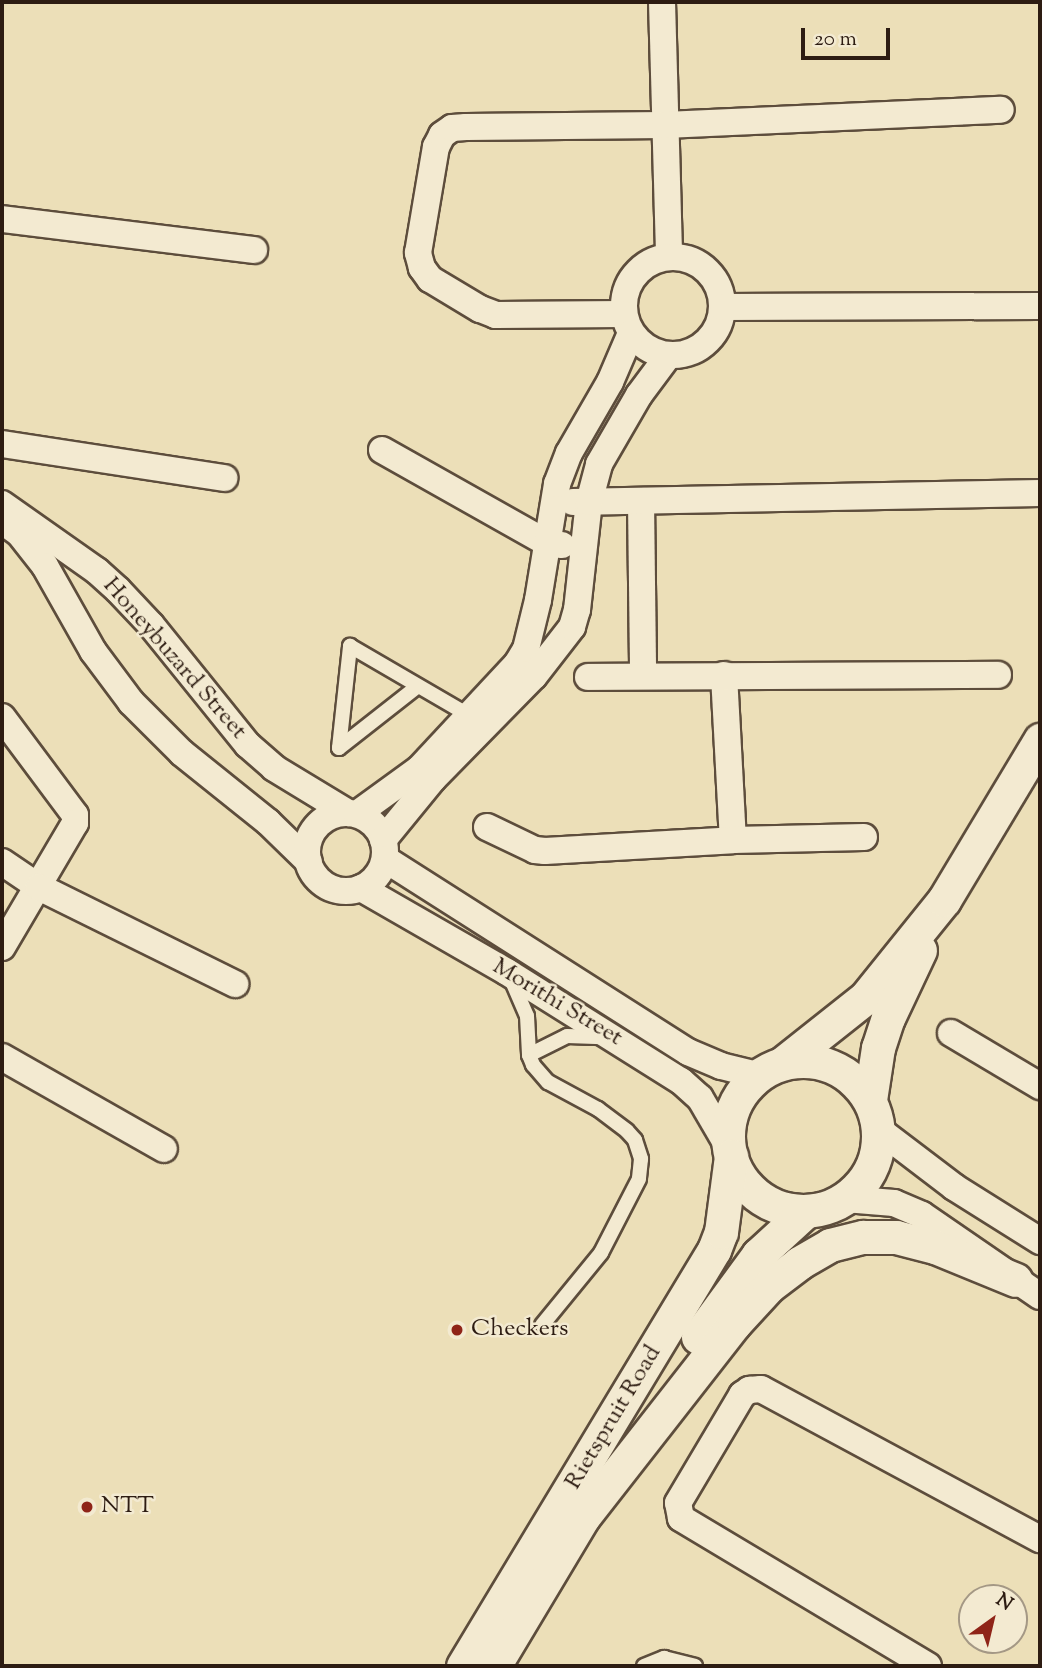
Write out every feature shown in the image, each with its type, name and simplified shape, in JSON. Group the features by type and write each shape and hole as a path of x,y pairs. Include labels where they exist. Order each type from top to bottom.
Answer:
{"street":[{"path":"662,2 669,256"},
{"path":"361,888 380,872 384,850 526,649 554,502 569,453 610,382 627,324 624,293 633,275 649,262 669,256 689,259 707,270 719,287 723,307 718,327 706,344 688,354 668,356 653,352 627,324 496,315 480,309 430,279 422,268 418,253 436,147 442,135 452,128 466,127 665,125 1001,110"},
{"path":"2,219 254,250"},
{"path":"723,307 1040,306"},
{"path":"309,862 310,838 324,819 352,814 419,769 534,676 572,627 589,502 598,464 639,395 668,356"},
{"path":"2,444 224,478"},
{"path":"382,450 547,543 584,547"},
{"path":"554,502 1040,493"},
{"path":"641,501 643,675"},
{"name":"Honeybuzard Street","path":"2,504 97,571 118,590 151,625 248,745 274,768 352,814"},
{"name":"Honeybuzard Street","path":"2,520 19,533 45,566 93,651 131,702 182,753 268,822 309,862"},
{"path":"724,675 733,840"},
{"path":"588,677 998,675"},
{"path":"2,716 75,815 74,830 2,947"},
{"path":"944,900 865,998 740,1095 730,1119 729,1151 746,1185 773,1205 805,1212 826,1208 845,1199 864,1181 876,1156 874,1115 878,1048 888,1017 944,900 1040,740"},
{"name":"Morithi Street","path":"352,814 373,824 384,850 688,1052 721,1066 771,1069"},
{"path":"488,827 535,850 545,851 733,840 864,837"},
{"path":"2,862 39,887 235,984"},
{"name":"Morithi Street","path":"309,862 323,883 348,891 361,888 507,972 681,1081 700,1098 729,1151"},
{"path":"951,1033 1040,1086"},
{"path":"2,1057 164,1149"},
{"path":"771,1069 808,1061 833,1067 854,1081 874,1115 946,1181 1040,1241"},
{"name":"Rietspruit Road","path":"463,1666 714,1250 721,1232 729,1151"},
{"path":"845,1199 894,1203 922,1215 1028,1288"},
{"name":"Rietspruit Road","path":"494,1666 658,1394 743,1273 805,1212"},
{"path":"584,1516 734,1324 769,1286 799,1263 830,1245 863,1237 896,1237 935,1247 1028,1288"},
{"path":"928,1666 681,1518 678,1503 742,1395 749,1390 761,1389 1040,1539"}],"lane":[{"path":"418,686 338,748 350,646 418,686 476,721"},
{"path":"507,972 527,1016 529,1055 533,1065 548,1082 598,1109 627,1131 635,1140 641,1159 639,1180 600,1253 542,1325"},
{"path":"529,1055 568,1036 615,1038"},
{"path":"643,1666 664,1658 695,1666"}],"place":[{"name":"Checkers","path":"457,1330"},
{"name":"NTT","path":"87,1507"}]}
